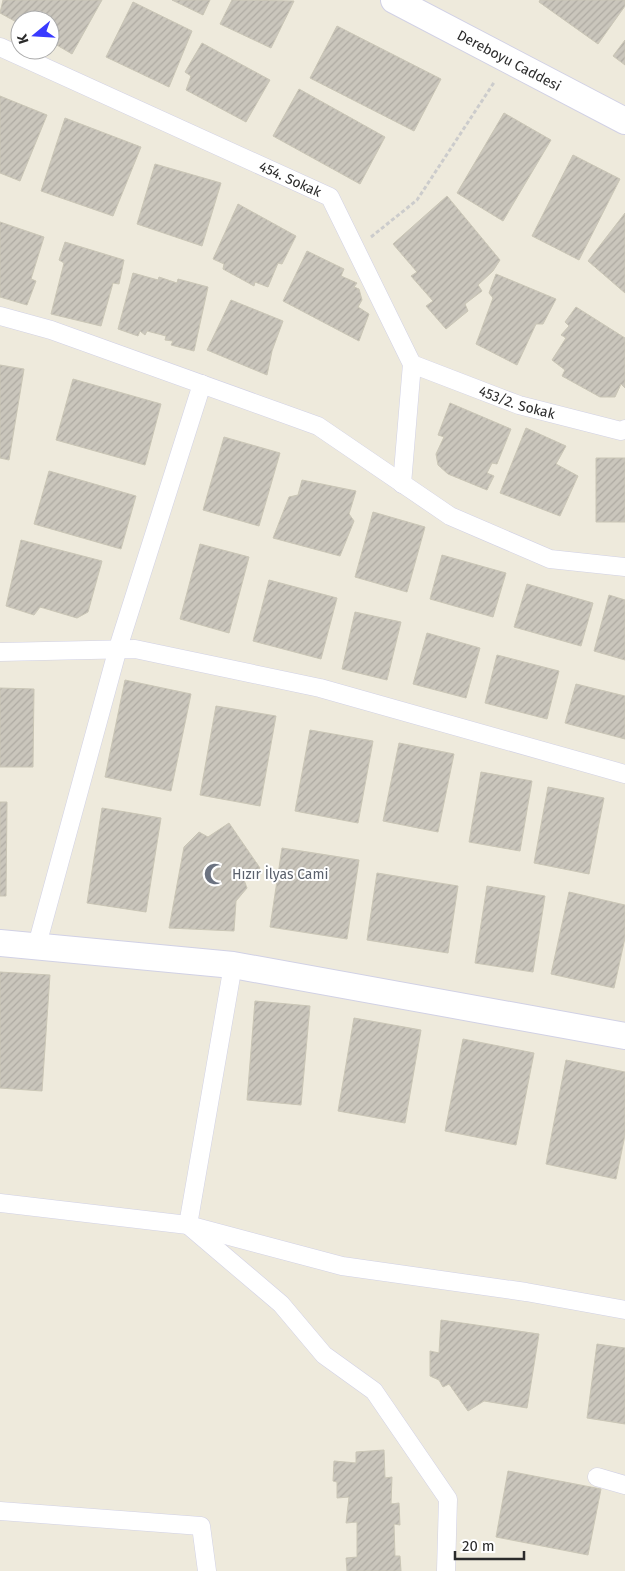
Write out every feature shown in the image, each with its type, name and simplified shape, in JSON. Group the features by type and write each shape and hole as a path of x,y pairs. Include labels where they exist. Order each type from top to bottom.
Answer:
{"street":[{"name":"Dereboyu Caddesi","path":"394,0 625,121"},
{"name":"454. Sokak","path":"0,47 330,197 412,364"},
{"path":"0,316 51,330 318,426 450,516 550,559 625,567"},
{"name":"453/2. Sokak","path":"412,364 519,405 621,430 625,429"},
{"path":"402,484 412,364"},
{"path":"37,945 118,648 202,384"},
{"path":"0,652 135,649 320,688 625,774"},
{"path":"0,942 233,965 625,1036"},
{"path":"188,1225 233,965"},
{"path":"0,1203 188,1225 342,1266 526,1292 625,1310"},
{"path":"188,1225 281,1304 324,1355 374,1391 448,1499 446,1571"},
{"path":"598,1477 625,1485"},
{"path":"0,1510 201,1526 208,1571"}],"path":[{"path":"356,249 417,200 510,60"}],"building":[{"path":"3,0 102,0 72,54 60,47 60,10 10,10 10,18 0,13"},
{"path":"172,0 210,0 203,15"},
{"path":"232,0 294,1 271,48 220,24"},
{"path":"540,0 625,0 625,6 598,44 539,2"},
{"path":"133,2 192,31 169,87 106,57"},
{"path":"337,26 441,79 414,131 310,78"},
{"path":"625,40 625,65 613,56"},
{"path":"202,43 270,80 246,122 186,90 191,76 185,72"},
{"path":"299,89 385,137 360,184 273,136"},
{"path":"0,96 47,115 20,181 0,173"},
{"path":"504,113 551,140 503,221 457,193"},
{"path":"65,118 141,147 113,216 41,191"},
{"path":"573,155 620,179 579,260 532,236"},
{"path":"155,164 221,183 202,246 137,224"},
{"path":"447,196 500,260 493,271 478,285 482,291 465,304 468,311 446,329 426,306 433,301 411,276 417,272 393,244"},
{"path":"238,204 296,236 282,264 278,263 268,287 255,282 254,286 223,269 224,264 213,259"},
{"path":"625,213 625,293 588,261"},
{"path":"0,222 44,237 31,279 36,281 27,305 0,297"},
{"path":"65,242 124,260 119,284 113,283 101,326 51,314 64,263 59,260"},
{"path":"307,251 344,269 341,276 357,283 354,287 359,289 362,300 358,307 369,314 359,341 283,301"},
{"path":"133,273 158,280 159,277 177,283 178,279 208,287 194,351 171,345 173,341 165,340 166,336 147,331 145,335 140,331 138,336 118,329"},
{"path":"496,274 556,299 543,324 536,324 517,365 476,344 493,298 489,293"},
{"path":"231,300 283,321 272,351 267,375 207,350"},
{"path":"576,307 625,338 625,388 621,384 615,397 600,397 562,376 565,370 552,360 566,338 561,335 569,326 565,322"},
{"path":"0,365 24,369 9,460 0,458"},
{"path":"73,379 161,404 145,465 56,440"},
{"path":"450,403 511,429 497,464 492,463 487,473 494,476 487,490 448,474 438,465 436,454 444,437 438,435"},
{"path":"526,428 566,446 556,464 578,476 560,516 500,493"},
{"path":"224,437 280,453 259,526 203,510"},
{"path":"596,458 625,458 625,522 596,522"},
{"path":"49,471 136,496 121,549 34,524"},
{"path":"302,480 356,491 349,514 354,521 340,556 273,538 289,497 298,495"},
{"path":"373,512 425,527 407,592 355,577"},
{"path":"21,540 102,561 88,612 77,618 40,607 34,615 6,606"},
{"path":"200,544 249,557 229,633 180,619"},
{"path":"442,555 506,573 493,617 430,599"},
{"path":"269,580 337,598 321,659 253,641"},
{"path":"527,584 593,603 581,646 514,627"},
{"path":"609,595 625,600 625,660 594,651"},
{"path":"355,612 401,622 387,680 342,669"},
{"path":"427,633 480,648 466,698 413,684"},
{"path":"497,655 559,671 547,719 485,703"},
{"path":"125,680 191,694 171,791 105,777"},
{"path":"576,684 625,696 625,739 565,723"},
{"path":"0,688 34,689 33,767 0,767"},
{"path":"216,706 276,716 260,806 200,795"},
{"path":"310,730 373,741 358,823 295,811"},
{"path":"399,743 454,754 438,832 383,821"},
{"path":"481,772 532,781 520,851 469,842"},
{"path":"548,787 604,798 589,874 534,863"},
{"path":"0,802 7,802 6,896 0,896"},
{"path":"102,808 161,818 146,912 87,903"},
{"name":"Hızır İlyas Cami","path":"229,823 260,868 244,880 247,888 236,901 234,931 169,928 184,847 199,832 208,837"},
{"path":"282,848 359,860 347,939 270,927"},
{"path":"377,873 458,886 448,953 367,940"},
{"path":"487,886 545,896 533,972 475,963"},
{"path":"569,892 625,905 625,938 614,988 551,974"},
{"path":"0,972 50,975 42,1091 0,1088"},
{"path":"255,1001 310,1006 301,1105 247,1100"},
{"path":"354,1018 421,1030 405,1123 338,1111"},
{"path":"463,1039 534,1053 516,1145 445,1131"},
{"path":"566,1060 625,1072 625,1135 616,1179 546,1164"},
{"path":"441,1320 539,1334 527,1408 484,1401 468,1411 449,1384 443,1387 439,1380 430,1376 430,1351 439,1353"},
{"path":"597,1344 625,1348 625,1424 587,1418"},
{"path":"384,1450 385,1478 392,1477 391,1504 399,1503 400,1525 394,1524 395,1556 400,1556 401,1571 347,1571 346,1558 357,1557 357,1522 346,1523 349,1497 337,1498 337,1482 333,1481 334,1461 356,1463 356,1452"},
{"path":"508,1471 601,1489 588,1555 496,1537"}],"place":[{"name":"Hızır İlyas Cami","path":"215,874"}]}
